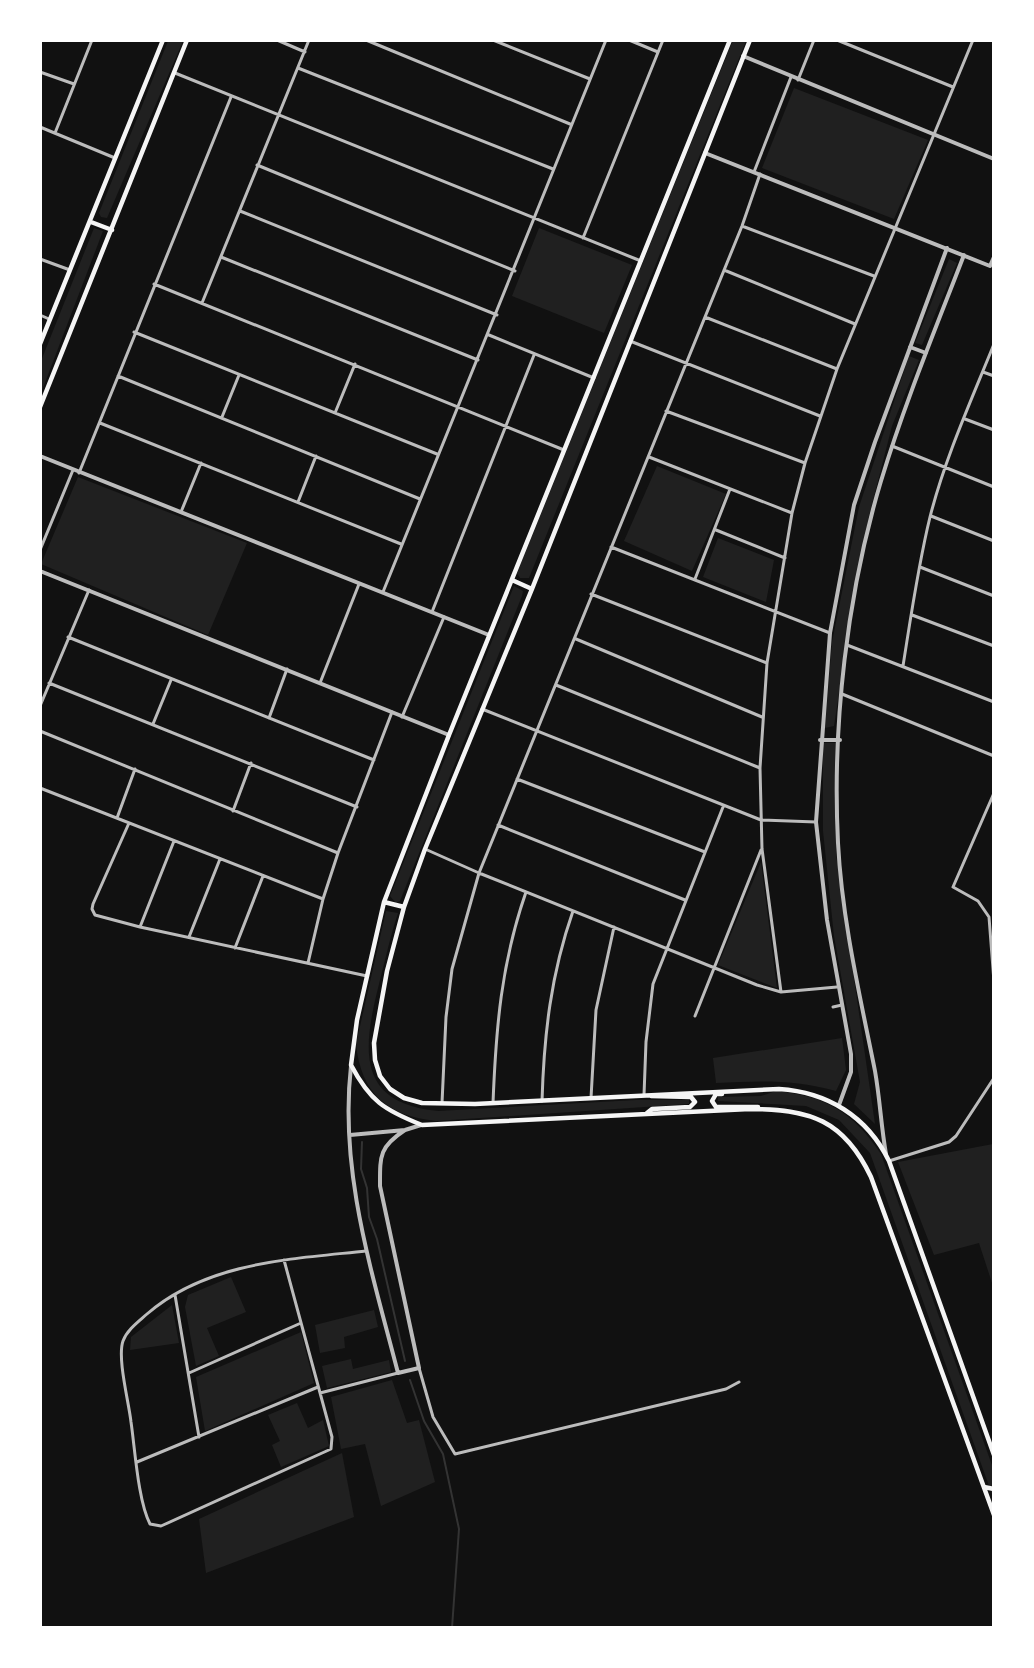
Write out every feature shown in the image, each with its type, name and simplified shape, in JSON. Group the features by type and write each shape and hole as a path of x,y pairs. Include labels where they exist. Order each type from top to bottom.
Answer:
{"main road":[{"path":"40,344 163,40"},
{"path":"40,407 187,40"},
{"path":"730,40 566,450 489,635 384,902 357,1020 351,1065 375,1102 394,1114 422,1125 767,1109 790,1110 830,1124 861,1155 888,1219 993,1515"},
{"path":"750,40 532,589 425,849 404,908 386,975 374,1043 375,1060 380,1076 390,1089 404,1098 441,1105 760,1089 808,1092 839,1105 868,1130 888,1159 993,1455"},
{"path":"91,222 112,230"},
{"path":"512,580 532,589"},
{"path":"384,902 404,908"},
{"path":"760,1089 716,1094 712,1101 716,1107 756,1106 767,1109"},
{"path":"644,1095 691,1096 695,1102 690,1107 652,1109 644,1114"},
{"path":"984,1487 993,1489"}],"street":[{"path":"278,40 304,52"},
{"path":"202,303 309,40"},
{"path":"366,40 570,123"},
{"path":"493,40 590,79"},
{"path":"383,593 437,454 536,219 570,123 606,40"},
{"path":"629,40 658,52"},
{"path":"583,238 663,40"},
{"path":"798,80 814,40"},
{"path":"837,40 953,87"},
{"path":"781,992 762,849 760,768 767,663 792,513 805,462 837,369 973,40"},
{"path":"55,133 92,41"},
{"path":"743,56 993,158"},
{"path":"298,68 553,169"},
{"path":"40,72 74,84"},
{"path":"175,73 641,261"},
{"path":"754,172 791,77"},
{"path":"80,473 134,333 231,97"},
{"path":"40,127 116,158"},
{"path":"705,153 992,267 993,257"},
{"path":"257,165 515,271"},
{"path":"441,1105 446,1017 452,969 479,873 575,639 684,362 742,226 760,174"},
{"path":"239,211 497,315"},
{"path":"742,226 874,276"},
{"path":"839,1105 851,1072 848,1034 837,987 816,822 820,740 830,633 854,505 947,248"},
{"path":"964,255 892,446 866,538 847,645 842,694 838,844 855,970 875,1073 888,1159 949,1142 956,1136 993,1078"},
{"path":"221,257 478,360"},
{"path":"40,259 70,270"},
{"path":"724,270 855,324"},
{"path":"154,284 566,450"},
{"path":"40,315 51,320"},
{"path":"704,316 837,369"},
{"path":"134,333 437,454"},
{"path":"489,335 594,378"},
{"path":"630,341 820,416"},
{"path":"903,666 919,566 930,516 945,467 993,344"},
{"path":"910,347 926,354"},
{"path":"432,612 534,355"},
{"path":"335,413 355,364"},
{"path":"983,372 993,376"},
{"path":"222,417 239,375"},
{"path":"118,376 420,499"},
{"path":"666,411 805,462"},
{"path":"964,419 993,430"},
{"path":"100,423 401,544"},
{"path":"892,446 993,487"},
{"path":"40,456 489,635"},
{"path":"298,502 316,456"},
{"path":"648,457 792,513"},
{"path":"181,512 201,464"},
{"path":"40,550 73,470"},
{"path":"695,579 716,530 730,489"},
{"path":"930,516 993,541"},
{"path":"716,530 785,558"},
{"path":"611,547 777,610 830,633"},
{"path":"919,566 993,596"},
{"path":"40,571 449,735"},
{"path":"320,683 359,584"},
{"path":"40,706 89,590"},
{"path":"591,594 767,663"},
{"path":"912,615 993,646"},
{"path":"402,717 444,617"},
{"path":"68,637 374,760"},
{"path":"575,639 762,717"},
{"path":"847,645 993,702"},
{"path":"269,719 287,669"},
{"path":"153,724 171,680"},
{"path":"49,683 357,807"},
{"path":"556,685 760,768"},
{"path":"842,694 993,756"},
{"path":"483,709 723,807 761,820 816,822"},
{"path":"308,963 323,899 338,853 392,712"},
{"path":"40,731 338,853"},
{"path":"820,740 840,740"},
{"path":"233,811 251,763"},
{"path":"117,818 135,770"},
{"path":"517,779 705,852"},
{"path":"40,788 323,899"},
{"path":"993,794 953,887 978,901 989,917 993,982"},
{"path":"644,1095 648,1017 653,984 723,807"},
{"path":"129,823 93,904 95,915 140,927 367,976"},
{"path":"498,825 685,900"},
{"path":"140,927 174,841"},
{"path":"425,849 573,911 781,992 837,987"},
{"path":"695,1016 762,849"},
{"path":"189,937 220,859"},
{"path":"235,948 263,876"},
{"path":"493,1103 496,1024 501,984 512,935 526,892"},
{"path":"542,1101 544,1043 549,996 561,946 573,911"},
{"path":"591,1098 596,1010 615,927"},
{"path":"833,1006 842,1005"},
{"path":"351,1065 348,1090 355,1202 398,1373"},
{"path":"350,1136 405,1130 422,1125"},
{"path":"405,1130 384,1147 380,1157 380,1186 419,1368 433,1417 455,1454 717,1392 739,1382"},
{"path":"284,1260 332,1437 331,1449 161,1526 150,1524 137,1462 122,1343 135,1325 155,1307 175,1295 223,1273 284,1260 366,1251"},
{"path":"175,1295 200,1437"},
{"path":"189,1373 301,1323"},
{"path":"320,1393 419,1368"},
{"path":"137,1462 318,1387"}],"shaded area":[{"path":"733,40 746,41 529,578 520,578 517,573"},
{"path":"168,41 183,41 107,218 101,217 99,213"},
{"path":"794,88 928,140 894,219 762,168"},
{"path":"94,228 103,231 41,393 41,361"},
{"path":"539,228 632,265 604,333 512,296"},
{"path":"949,259 957,263 922,345 915,343"},
{"path":"909,356 919,360 892,426 869,516 855,588 834,726 825,728 832,642 859,507"},
{"path":"657,466 726,494 692,571 624,541"},
{"path":"78,477 247,543 208,635 41,564"},
{"path":"718,538 774,560 766,602 703,577"},
{"path":"514,586 523,591 522,596 400,901 396,903 390,896"},
{"path":"823,743 836,743 836,854 875,1124 854,1104 860,1082 834,936 823,831"},
{"path":"761,862 777,988 718,965"},
{"path":"386,911 398,913 374,1008 369,1050 371,1068 379,1084 392,1097 411,1106 438,1111 636,1100 689,1100 689,1104 436,1121 404,1114 391,1108 371,1089 359,1061 356,1044"},
{"path":"842,1038 846,1070 836,1091 805,1084 762,1081 716,1083 713,1058"},
{"path":"776,1091 810,1097 837,1109 860,1127 881,1154 993,1468 993,1497 870,1153 839,1120 806,1106 718,1101 718,1097 761,1096"},
{"path":"994,1144 993,1286 979,1243 934,1255 898,1162"},
{"path":"231,1277 246,1312 207,1328 219,1356 196,1366 185,1307 188,1295"},
{"path":"172,1305 179,1343 130,1350 131,1337"},
{"path":"374,1310 378,1327 344,1337 345,1348 320,1353 315,1325"},
{"path":"301,1332 314,1383 205,1431 196,1377"},
{"path":"351,1359 353,1369 389,1360 391,1372 327,1388 322,1366"},
{"path":"392,1380 407,1423 419,1420 435,1482 381,1506 365,1444 341,1449 331,1397"},
{"path":"297,1403 308,1428 323,1420 329,1446 281,1467 272,1445 280,1441 268,1415"},
{"path":"342,1453 354,1517 206,1573 199,1519"}],"waterway":[{"path":"362,1142 361,1169 367,1188 369,1217 377,1239 405,1361"},
{"path":"410,1380 424,1421 443,1454 459,1529 452,1628"}]}
